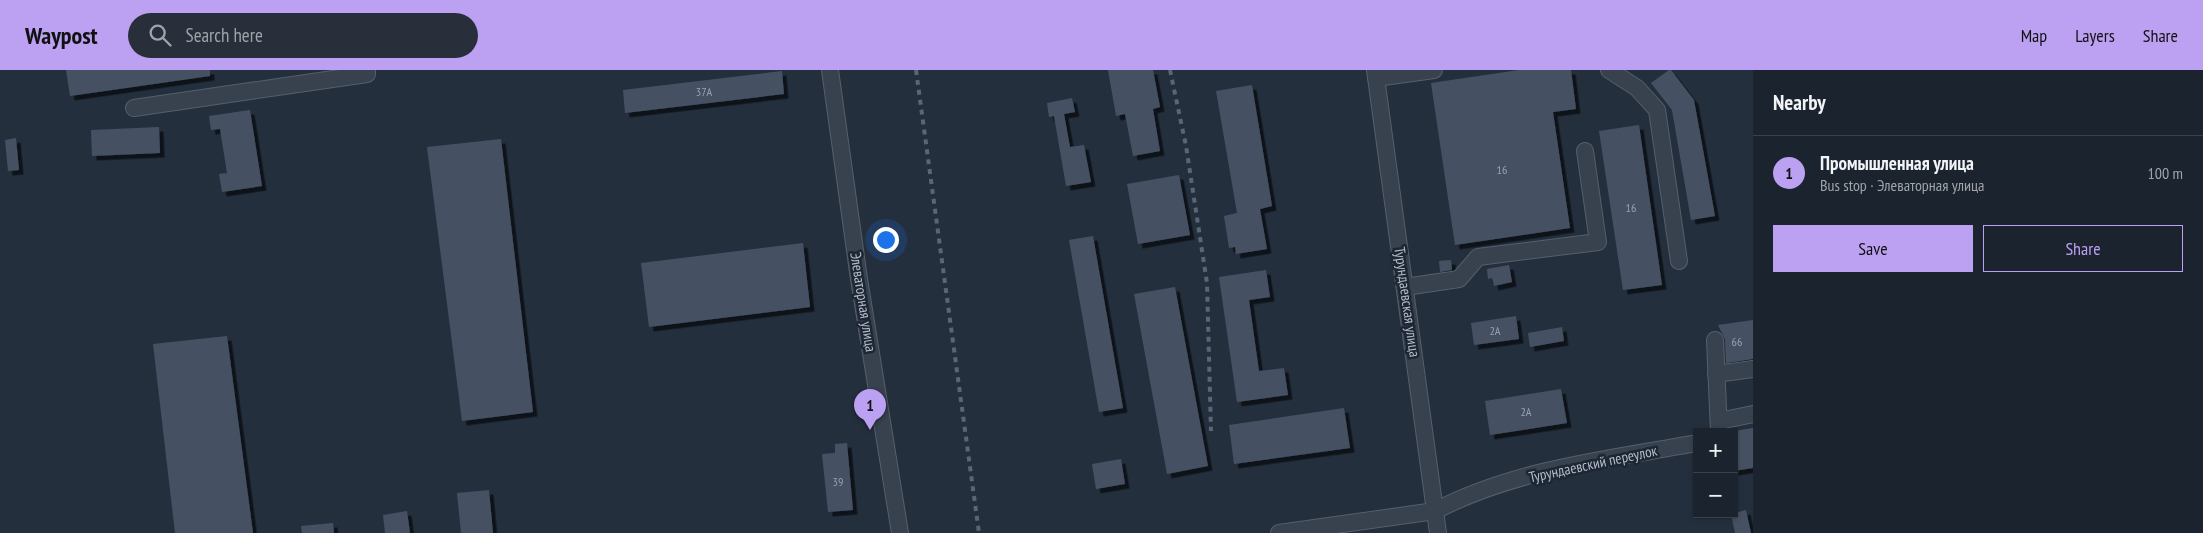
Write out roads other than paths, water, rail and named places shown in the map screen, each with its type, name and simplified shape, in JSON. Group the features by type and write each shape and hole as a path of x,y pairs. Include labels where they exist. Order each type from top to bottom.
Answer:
{"street":[{"path":"134,108 367,74 367,70"},
{"name":"Элеваторная улица","path":"830,70 860,288 900,533"},
{"path":"1376,74 1434,70"},
{"path":"1609,70 1637,88 1657,110 1679,261"},
{"name":"Турундаевская улица","path":"1376,74 1438,533"},
{"path":"1404,287 1459,279 1478,257 1598,242 1585,150"},
{"path":"1715,340 1719,426 1753,414"},
{"path":"1716,374 1753,369"},
{"name":"Турундаевский переулок","path":"1279,533 1435,511 1458,499 1550,470 1693,444"}],"railway":[{"path":"916,70 979,533"},
{"path":"1170,70 1186,146 1207,283 1211,431"}],"place":[{"name":"Промышленная улица","path":"870,430"}]}
